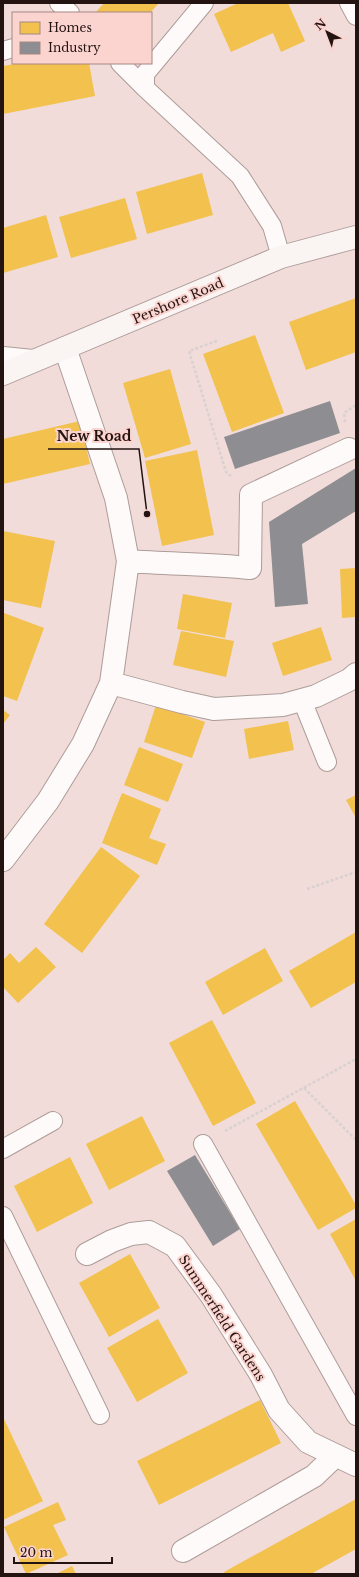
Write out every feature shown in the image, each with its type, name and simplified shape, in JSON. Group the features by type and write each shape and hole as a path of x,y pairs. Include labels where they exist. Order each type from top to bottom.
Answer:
{"main road":[{"name":"Pershore Road","path":"3,374 281,257 356,237"}],"street":[{"path":"3,860 48,801 83,744 111,683 128,561 116,498 65,348"},
{"path":"3,358 34,360"},
{"path":"128,561 164,564 210,564 250,568 251,495 350,449"},
{"path":"111,683 214,709 283,705 316,696 349,680 356,674"},
{"name":"Summerfield Gardens","path":"87,1254 112,1241 131,1234 149,1232 175,1246 211,1295 261,1375 279,1410 308,1442 356,1465"},
{"path":"183,1551 314,1476 336,1456"}],"lane":[{"path":"59,3 69,12"},
{"path":"145,88 144,74 204,3"},
{"path":"349,3 356,16"},
{"path":"121,64 240,176 272,226 281,257"},
{"path":"302,700 327,762"},
{"path":"3,1149 53,1121"},
{"path":"203,1144 356,1416"},
{"path":"3,1216 100,1415"}],"path":[{"path":"217,341 189,351 226,472 251,495"},
{"path":"307,889 356,872"},
{"path":"203,1144 356,1059"},
{"path":"304,1088 356,1140"}],"building: Homes":[{"path":"104,3 159,3 151,12 96,12"},
{"path":"238,3 288,3 305,41 281,52 273,33 231,52 214,14"},
{"path":"14,64 89,64 95,96 3,114 3,66"},
{"path":"202,173 213,215 147,234 136,192"},
{"path":"125,198 137,239 71,258 59,217"},
{"path":"46,215 58,257 3,273 3,228"},
{"path":"356,298 356,352 306,370 289,322"},
{"path":"255,335 284,413 232,432 203,354"},
{"path":"170,369 191,444 145,458 123,383"},
{"path":"80,421 90,464 3,484 3,439"},
{"path":"197,450 214,535 162,546 145,461"},
{"path":"3,531 55,541 41,608 3,600"},
{"path":"356,568 356,617 342,618 340,569"},
{"path":"183,594 232,603 225,638 177,629"},
{"path":"4,613 44,628 17,701 3,696"},
{"path":"321,627 332,660 283,676 272,643"},
{"path":"181,631 234,641 226,677 173,665"},
{"path":"156,705 205,722 192,758 144,742"},
{"path":"3,710 10,715 3,724"},
{"path":"288,721 294,750 249,759 244,729"},
{"path":"139,747 183,764 168,802 124,785"},
{"path":"122,793 161,809 149,838 166,844 157,865 102,843"},
{"path":"356,795 356,818 346,800"},
{"path":"101,847 140,876 82,953 44,924"},
{"path":"356,932 356,982 311,1008 289,971"},
{"path":"36,947 56,967 18,1003 3,987 3,960 10,953 19,963"},
{"path":"265,948 283,981 223,1015 205,982"},
{"path":"212,1020 256,1103 213,1126 169,1043"},
{"path":"295,1101 356,1205 356,1208 318,1230 256,1124"},
{"path":"142,1116 165,1161 109,1190 86,1144"},
{"path":"70,1157 93,1203 37,1232 14,1186"},
{"path":"356,1219 356,1281 330,1234"},
{"path":"130,1254 160,1308 109,1337 79,1283"},
{"path":"158,1319 188,1373 137,1402 107,1348"},
{"path":"260,1400 281,1443 159,1505 137,1461"},
{"path":"3,1417 43,1501 3,1520"},
{"path":"356,1499 356,1549 311,1574 225,1574 224,1572"},
{"path":"58,1502 66,1520 53,1525 68,1555 26,1574 4,1527"},
{"path":"72,1566 76,1574 56,1574"}],"building: Industry":[{"path":"330,401 340,433 235,469 224,437"},
{"path":"356,468 356,511 302,544 308,604 275,607 269,522"},
{"path":"195,1155 240,1229 213,1246 167,1171"}],"place":[{"name":"New Road","path":"147,514"}]}
